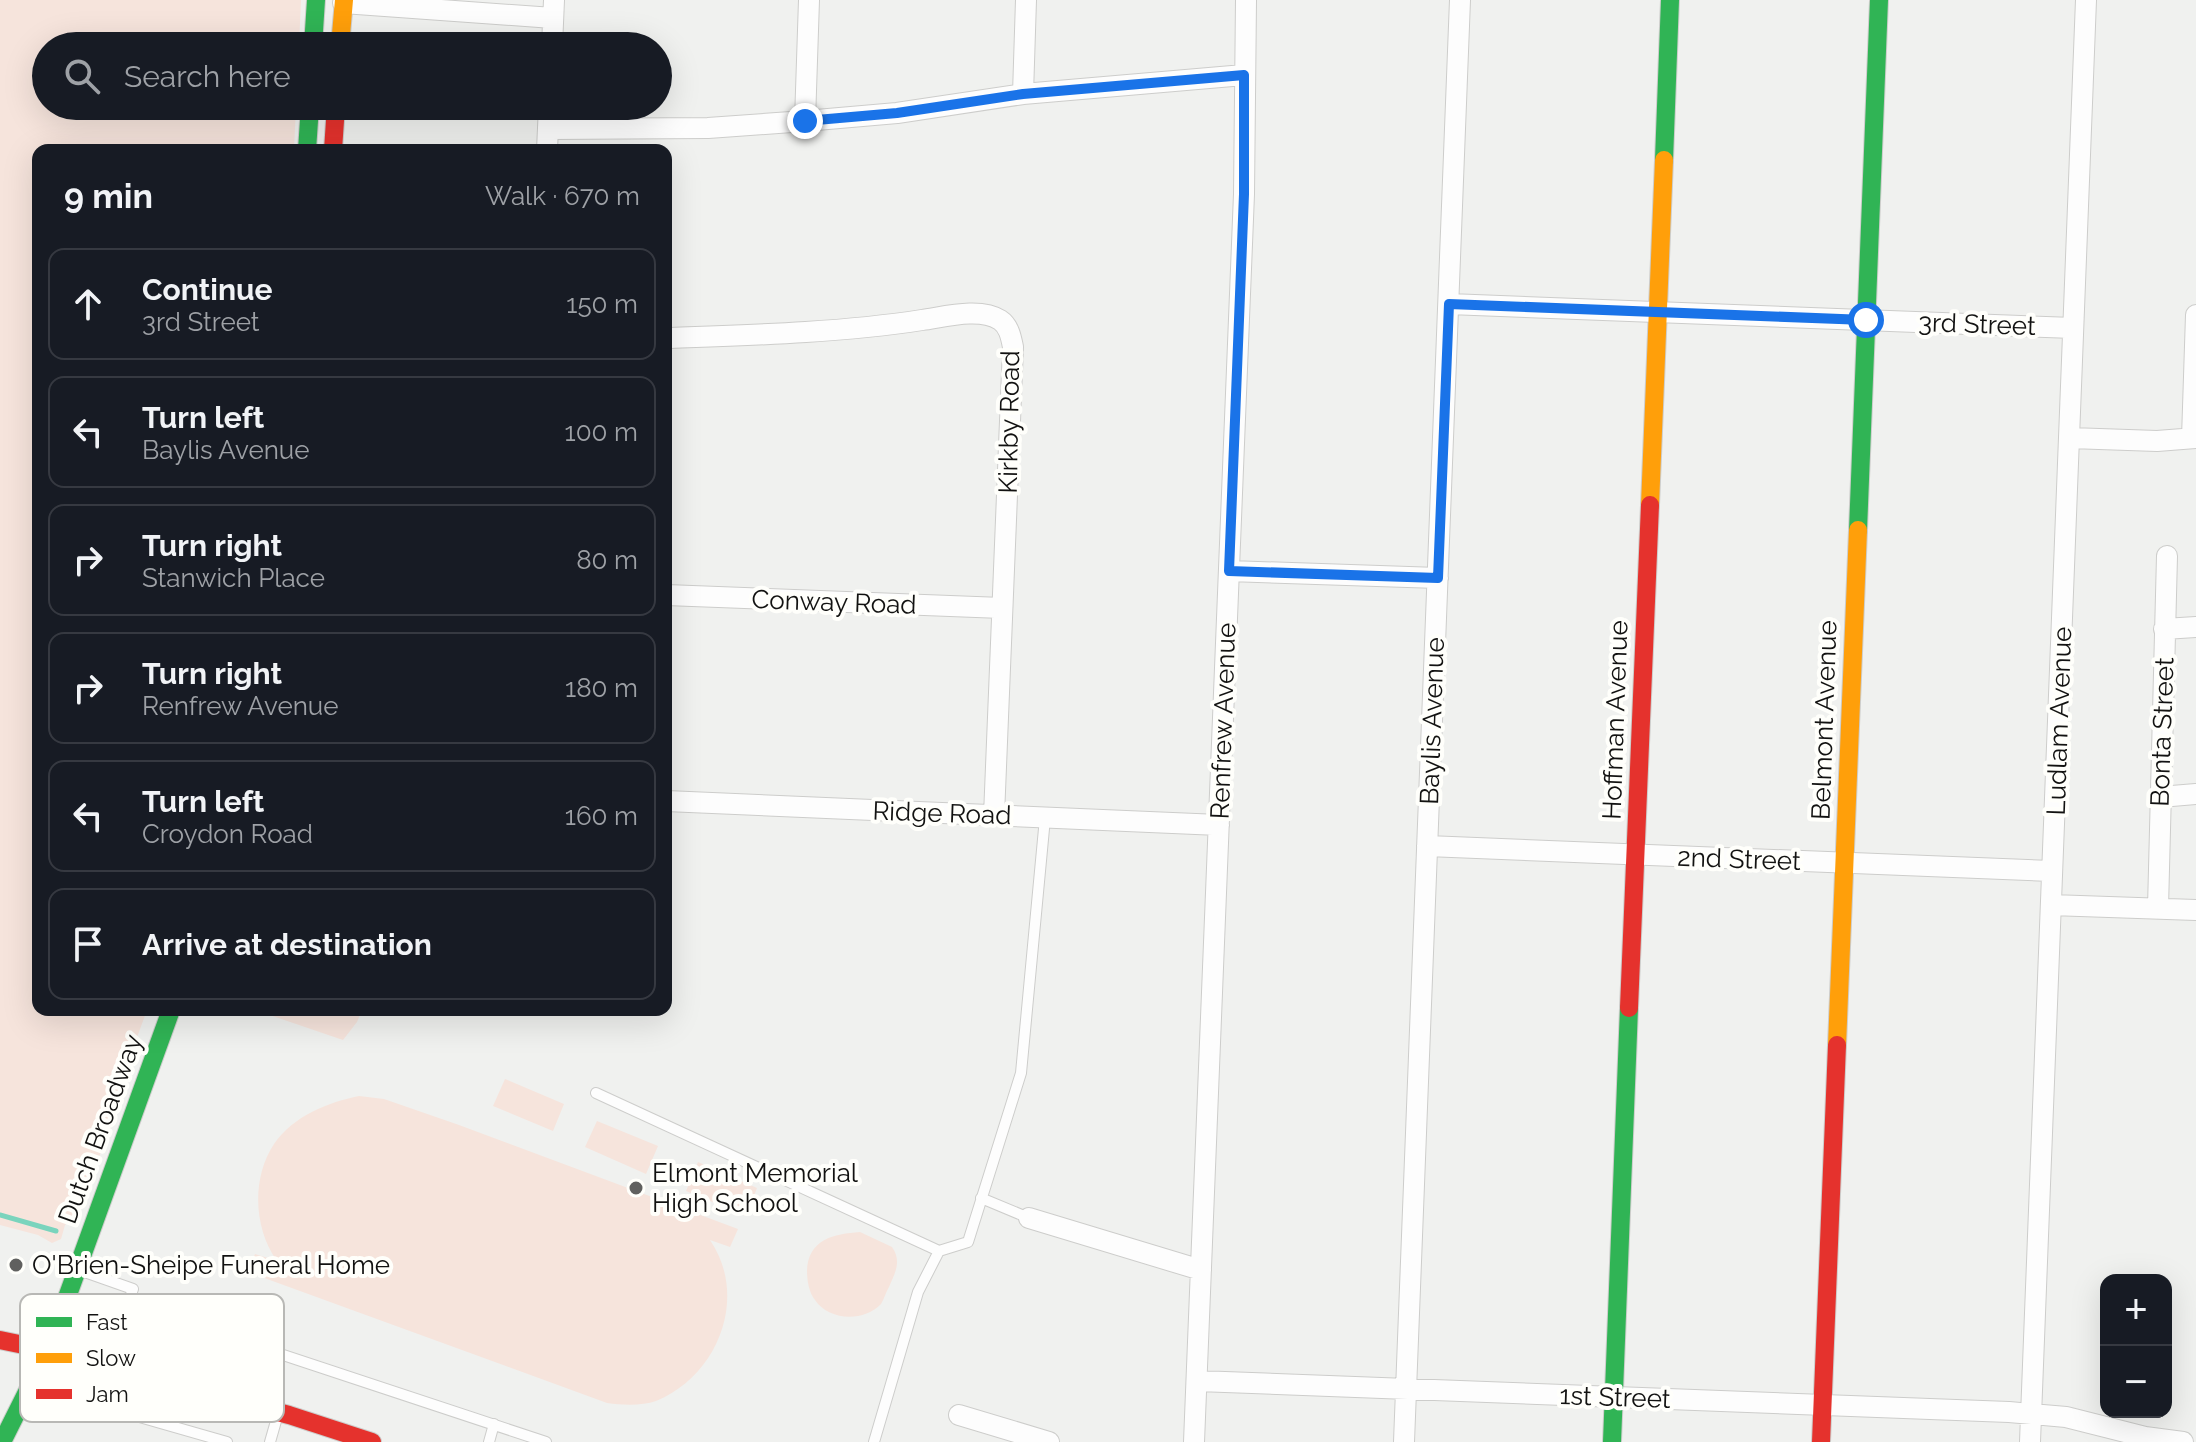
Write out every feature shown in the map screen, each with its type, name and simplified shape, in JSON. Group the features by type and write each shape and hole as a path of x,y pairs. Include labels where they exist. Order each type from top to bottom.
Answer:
{"street":[{"path":"314,32 316,0 554,9 553,32"},
{"path":"805,121 809,0"},
{"path":"1023,94 1026,0"},
{"name":"Renfrew Avenue","path":"1194,1442 1244,194 1246,0"},
{"name":"Baylis Avenue","path":"1404,1442 1460,0"},
{"name":"Hoffman Avenue","path":"1612,1442 1670,0"},
{"name":"Belmont Avenue","path":"1821,1442 1879,0"},
{"name":"Ludlam Avenue","path":"2030,1442 2086,0"},
{"path":"341,32 344,1"},
{"path":"548,129 708,128 805,121 897,113 1023,94 1244,75"},
{"path":"307,144 309,120"},
{"path":"333,144 335,120"},
{"path":"547,144 548,120"},
{"name":"3rd Street","path":"1449,304 2073,328"},
{"name":"Kirkby Road","path":"672,338 770,335 970,313 999,320 1009,330 1013,347 994,816"},
{"path":"2070,438 2157,441 2194,438 2196,315"},
{"name":"Bonta Street","path":"2158,908 2167,556"},
{"path":"1229,571 1438,578"},
{"name":"Conway Road","path":"672,595 1002,608"},
{"path":"2164,629 2196,627"},
{"path":"2160,797 2196,794"},
{"name":"Ridge Road","path":"672,801 1219,825"},
{"name":"2nd Street","path":"1427,846 2051,871"},
{"path":"2051,905 2196,910"},
{"name":"Dutch Broadway","path":"68,1294 169,1016"},
{"path":"1029,1218 1201,1270"},
{"path":"0,1340 20,1344"},
{"name":"1st Street","path":"1198,1381 2009,1412 2066,1417 2145,1437 2183,1442"},
{"name":"Dutch Broadway","path":"2,1442 20,1406"},
{"path":"284,1414 372,1442"},
{"path":"959,1415 1049,1442"}],"lane":[{"path":"596,1093 939,1251 968,1242 1021,1073 1045,818"},
{"path":"981,1198 1029,1218"},
{"path":"874,1442 918,1292 939,1251"},
{"path":"77,1269 133,1289 131,1294"},
{"path":"284,1355 546,1442"},
{"path":"157,1422 227,1442"},
{"path":"270,1442 275,1422"},
{"path":"489,1442 494,1424"}],"shaded area":[{"path":"0,0 301,0 300,32 32,32 32,120 295,120 294,144 32,144 32,1016 145,1016 121,1081 110,1128 91,1178 88,1198 77,1216 65,1225 61,1239 52,1243 38,1235 0,1225"},
{"path":"273,1016 360,1016 343,1040"},
{"path":"505,1079 564,1104 553,1131 493,1106"},
{"path":"359,1096 384,1099 459,1125 738,1229 730,1247 710,1240 721,1262 727,1286 721,1332 711,1354 678,1389 656,1401 632,1405 607,1403 248,1272 255,1254 277,1261 264,1234 258,1204 262,1173 274,1144 301,1118 336,1102"},
{"path":"597,1121 658,1146 646,1174 585,1147"},
{"path":"698,1162 757,1188 746,1216 686,1191"},
{"path":"860,1232 892,1247 897,1262 881,1304 865,1314 847,1317 829,1312 813,1297 807,1278 808,1260 824,1240"}],"waterway":[{"path":"0,1215 56,1231"}],"traffic: fast":[{"path":"314,32 316,0"},
{"path":"1664,160 1670,0"},
{"path":"1858,530 1879,0"},
{"path":"307,144 309,120"},
{"path":"1612,1442 1629,1008"},
{"path":"68,1294 169,1016"},
{"path":"2,1442 20,1406"}],"traffic: slow":[{"path":"341,32 344,0"},
{"path":"1650,505 1664,160"},
{"path":"1837,1045 1858,530"}],"traffic: jam":[{"path":"333,144 335,120"},
{"path":"1629,1008 1650,505"},
{"path":"1821,1442 1837,1045"},
{"path":"0,1340 20,1344"},
{"path":"284,1414 372,1442"}],"place":[{"name":"Elmont Memorial High School","path":"636,1188"},
{"name":"O'Brien-Sheipe Funeral Home","path":"16,1265"}],"route":[{"path":"805,121 897,113 1023,94 1244,75 1244,194 1229,571 1438,578 1449,304 1866,320"}]}
